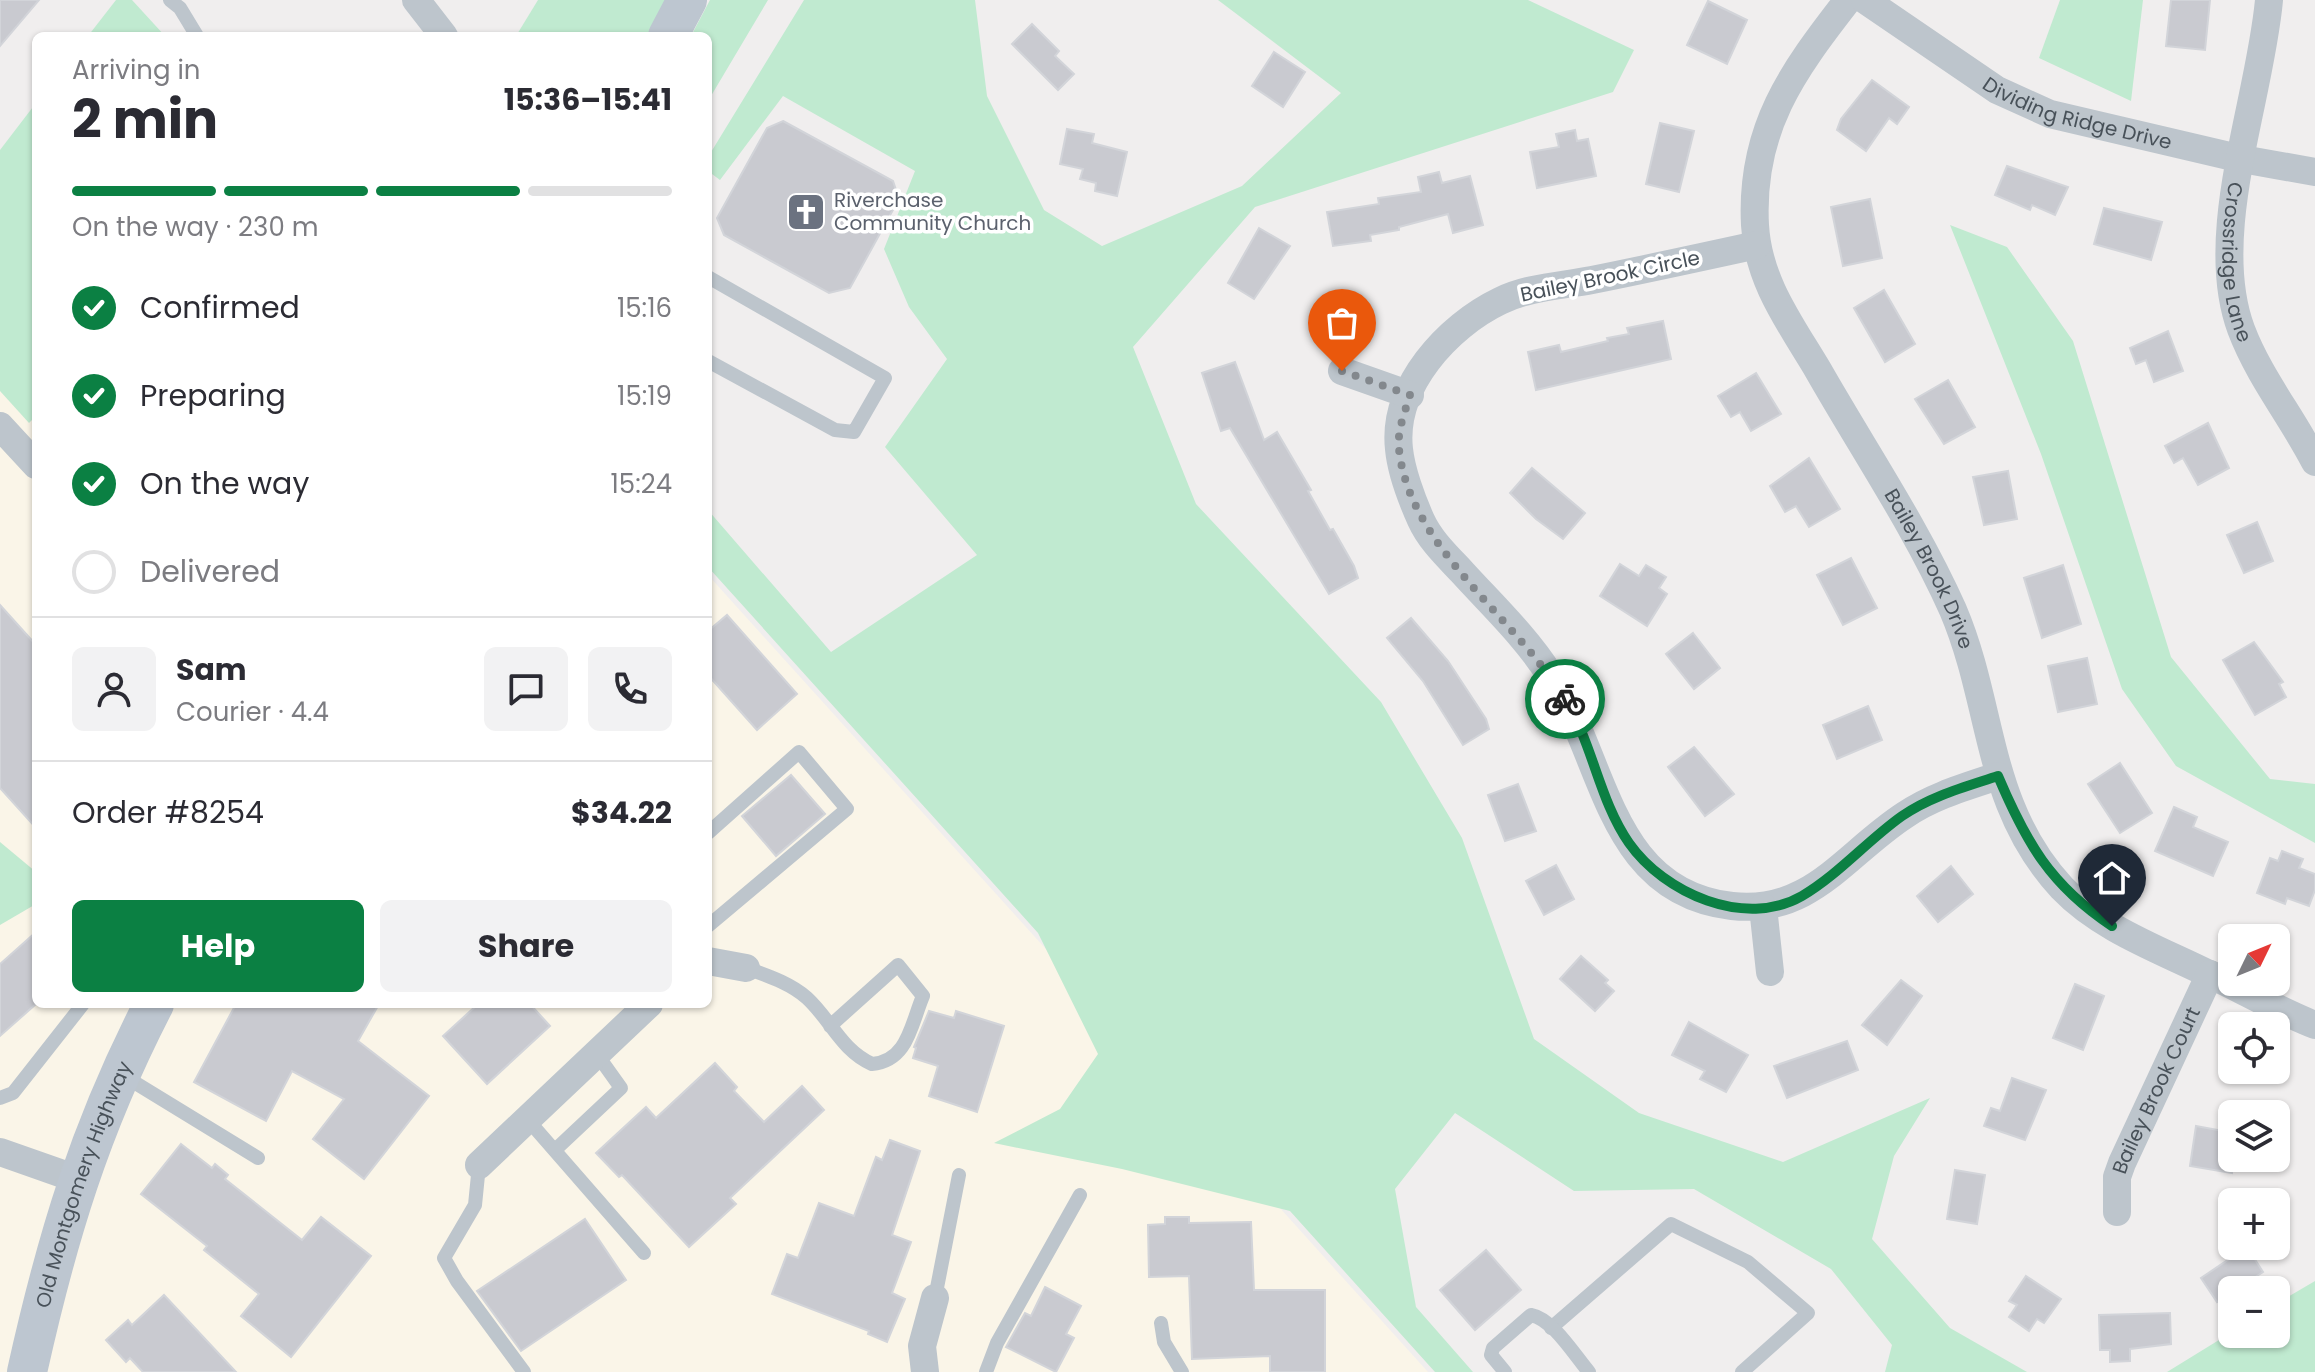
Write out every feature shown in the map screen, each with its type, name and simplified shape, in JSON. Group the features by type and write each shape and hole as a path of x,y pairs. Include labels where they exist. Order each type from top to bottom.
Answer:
{"street":[{"path":"416,0 441,32"},
{"path":"670,32 687,0"},
{"name":"Bailey Brook Drive","path":"1848,0 1803,62 1763,137 1755,180 1757,245 1772,294 1914,536 1952,610 1971,659 1998,776 2032,848 2065,891 2112,926 2315,1025"},
{"name":"Dividing Ridge Drive","path":"1865,0 1997,90 2021,102 2079,123 2315,172"},
{"name":"Crossridge Lane","path":"2269,0 2228,242 2233,299 2250,351 2315,462"},
{"name":"Bailey Brook Circle","path":"1757,245 1538,289 1500,301 1452,331 1423,365 1400,430 1399,450 1420,518 1439,547 1550,674 1569,706 1615,822 1631,846 1660,874 1699,898 1732,906 1763,907 1802,896 1883,831 1925,803 1998,776"},
{"path":"1342,371 1410,395"},
{"path":"0,426 32,461"},
{"path":"1763,907 1770,972"},
{"path":"712,962 746,968"},
{"name":"Bailey Brook Court","path":"2117,1212 2122,1163 2210,974"},
{"name":"Old Montgomery Highway","path":"27,1372 48,1279 77,1179 120,1073 152,1008"},
{"path":"479,1165 645,1008"},
{"path":"0,1152 77,1179"},
{"path":"925,1372 922,1346 935,1298"}],"lane":[{"path":"170,0 180,8 195,32"},
{"path":"712,279 885,378 854,432 835,430 712,363"},
{"path":"712,829 799,752 847,809 712,923"},
{"path":"746,968 782,981 808,999 848,1049 872,1064 885,1063 902,1050 923,996 898,965 830,1026"},
{"path":"0,1098 13,1093 80,1008"},
{"path":"555,1150 621,1088 596,1053"},
{"path":"120,1073 258,1158"},
{"path":"528,1120 644,1253"},
{"path":"479,1165 475,1205 444,1258 457,1281 524,1372"},
{"path":"935,1298 959,1175"},
{"path":"986,1372 997,1343 1080,1195"},
{"path":"1551,1328 1671,1224 1748,1262 1808,1313 1742,1372"},
{"path":"1505,1372 1491,1355 1493,1348 1531,1315 1551,1328 1589,1372"},
{"path":"1161,1323 1164,1342 1182,1372"}],"shaded area":[{"path":"32,265 32,1008 712,1008 712,579 1428,1372 0,1372 0,303"}],"green space":[{"path":"116,0 132,0 161,32 91,32"},
{"path":"538,0 670,0 653,32 518,32"},
{"path":"710,0 768,0 712,94 712,32 693,32"},
{"path":"804,0 975,0 987,96 1044,210 1102,246 1242,186 1341,93 1218,0 1528,0 1634,50 1613,92 1255,207 1133,347 1196,504 1381,702 1462,838 1534,1039 1639,1113 1783,1162 1930,1098 1894,1156 1872,1239 1950,1328 2027,1372 1885,1372 1892,1345 1831,1269 1694,1189 1574,1191 1455,1113 1395,1189 1416,1307 1473,1372 1435,1372 1290,1211 1122,1169 994,1143 1060,1109 1098,1054 1038,933 712,571 712,515 831,652 977,555 885,447 947,359 909,307 884,249 915,171 783,96 720,180 712,174 712,150"},
{"path":"2060,0 2143,0 2131,101 2039,58"},
{"path":"32,108 32,420 29,423 0,391 0,150"},
{"path":"1950,225 2007,247 2073,341 2171,657 2270,779 2315,784 2315,843 2176,766 2122,689 2041,454"},
{"path":"0,842 32,869 32,906 0,925"},
{"path":"2315,1281 2315,1372 2167,1372 2218,1341 2218,1348 2290,1348 2290,1296"}],"building":[{"path":"0,0 39,0 0,46"},
{"path":"2171,0 2210,0 2205,50 2166,46"},
{"path":"1708,1 1747,20 1727,64 1687,45"},
{"path":"1032,24 1059,51 1055,56 1074,74 1058,90 1012,44"},
{"path":"1274,52 1305,72 1283,107 1252,86"},
{"path":"1872,80 1909,107 1897,124 1889,118 1866,151 1837,130 1841,119"},
{"path":"783,121 893,181 899,199 850,288 829,293 724,235 717,218 767,128"},
{"path":"1660,123 1694,131 1679,192 1646,184"},
{"path":"1067,129 1094,134 1092,143 1127,152 1117,196 1095,191 1096,183 1080,179 1083,169 1060,164"},
{"path":"1575,130 1577,141 1588,139 1596,176 1537,188 1530,152 1559,147 1556,134"},
{"path":"2007,166 2068,187 2055,215 2032,205 2030,210 1995,195"},
{"path":"1439,172 1442,183 1470,176 1483,225 1453,233 1448,214 1399,227 1399,230 1370,235 1371,241 1333,246 1327,212 1379,204 1378,198 1421,192 1418,177"},
{"path":"1870,199 1882,258 1843,266 1831,207"},
{"path":"2104,208 2162,222 2151,260 2094,244"},
{"path":"1259,228 1290,246 1254,299 1228,283"},
{"path":"1884,290 1915,344 1885,362 1854,308"},
{"path":"1663,321 1671,359 1536,390 1528,352 1559,345 1561,352 1629,334 1627,328"},
{"path":"2168,331 2183,371 2154,382 2146,360 2136,364 2130,348"},
{"path":"1235,362 1264,440 1277,432 1330,530 1333,529 1354,566 1358,578 1329,594 1230,428 1221,431 1202,373"},
{"path":"1756,373 1781,414 1751,431 1740,412 1731,417 1718,396"},
{"path":"1948,380 1975,427 1944,444 1915,399"},
{"path":"2208,423 2229,468 2198,485 2183,458 2174,463 2165,446"},
{"path":"1809,458 1840,509 1809,527 1796,506 1785,512 1770,486"},
{"path":"1532,468 1585,513 1563,539 1536,519 1510,493"},
{"path":"2008,471 2017,519 1984,525 1973,477"},
{"path":"2257,522 2273,561 2244,573 2227,535"},
{"path":"1851,558 1877,608 1843,625 1817,575"},
{"path":"1620,564 1639,576 1646,565 1666,577 1659,588 1667,594 1647,626 1600,596"},
{"path":"2063,565 2081,624 2042,638 2024,578"},
{"path":"0,605 32,641 32,824 0,788"},
{"path":"727,615 797,694 757,730 712,679 712,628"},
{"path":"1411,618 1448,661 1486,719 1489,729 1463,745 1423,681 1387,638"},
{"path":"1693,633 1720,668 1694,689 1666,654"},
{"path":"2254,642 2283,682 2279,684 2286,697 2255,715 2223,660"},
{"path":"2087,658 2097,704 2058,712 2048,666"},
{"path":"1868,706 1882,740 1837,759 1823,725"},
{"path":"1694,747 1734,794 1705,816 1668,767"},
{"path":"2120,763 2152,813 2120,833 2088,784"},
{"path":"791,775 825,814 776,856 742,816"},
{"path":"1518,784 1536,831 1505,841 1488,795"},
{"path":"2174,807 2197,817 2193,827 2228,842 2213,876 2155,851"},
{"path":"2282,851 2303,859 2299,868 2315,874 2315,890 2309,906 2287,898 2285,904 2257,893 2270,858 2278,861"},
{"path":"1556,865 1574,899 1544,915 1526,881"},
{"path":"1951,866 1973,894 1938,922 1917,896"},
{"path":"32,936 32,1008 0,1036 0,964"},
{"path":"1581,956 1608,980 1605,983 1614,991 1595,1011 1560,979"},
{"path":"1901,980 1922,996 1887,1045 1862,1025"},
{"path":"2075,984 2104,996 2083,1050 2053,1038"},
{"path":"234,1008 377,1008 358,1041 429,1096 364,1179 313,1139 344,1099 292,1071 266,1121 194,1082"},
{"path":"474,1008 534,1008 550,1026 487,1084 443,1036"},
{"path":"929,1011 954,1018 956,1011 1004,1026 977,1112 929,1096 938,1066 913,1058 914,1047"},
{"path":"1689,1022 1748,1055 1726,1092 1700,1079 1705,1071 1672,1055"},
{"path":"1847,1041 1858,1070 1787,1098 1774,1066"},
{"path":"715,1063 737,1087 734,1091 764,1122 802,1086 824,1110 730,1198 736,1204 689,1247 622,1175 619,1177 596,1153 646,1107 656,1118"},
{"path":"2012,1078 2046,1090 2025,1140 1984,1126 1991,1108 2000,1111"},
{"path":"2196,1126 2218,1130 2218,1171 2190,1166"},
{"path":"890,1140 920,1151 892,1235 911,1242 892,1293 905,1299 887,1342 868,1334 869,1331 772,1294 787,1254 798,1258 819,1203 854,1216 876,1157 882,1160"},
{"path":"181,1144 212,1168 215,1164 228,1175 225,1179 302,1240 321,1217 371,1256 291,1357 241,1316 259,1294 204,1250 207,1246 141,1194"},
{"path":"1955,1170 1985,1175 1977,1224 1947,1219"},
{"path":"1165,1217 1189,1217 1189,1223 1251,1222 1254,1290 1325,1290 1325,1372 1270,1372 1270,1356 1192,1359 1189,1276 1149,1277 1148,1225 1165,1224"},
{"path":"585,1219 626,1280 521,1351 477,1291"},
{"path":"1486,1250 1521,1290 1475,1330 1440,1290"},
{"path":"2228,1260 2255,1260 2263,1272 2257,1276 2218,1276 2217,1302 2201,1278"},
{"path":"2026,1276 2061,1299 2044,1323 2037,1319 2029,1331 2009,1317 2017,1305 2009,1301"},
{"path":"1045,1287 1081,1306 1066,1334 1074,1338 1056,1372 1006,1347 1025,1313 1031,1316"},
{"path":"164,1295 236,1372 143,1372 130,1358 126,1362 106,1340 128,1320 132,1325"},
{"path":"2170,1313 2171,1344 2130,1349 2130,1361 2110,1362 2110,1350 2100,1350 2099,1315"}],"way so far":[{"path":"1342,371 1410,395 1400,430 1399,450 1420,518 1439,547 1529,645 1565,699"}],"place":[{"name":"Riverchase Community Church","path":"806,212"}],"route":[{"path":"1565,699 1594,763 1615,822 1631,846 1643,861 1682,890 1699,898 1732,906 1784,904 1802,896 1904,815 1945,793 1998,776 2017,822 2047,870 2065,891 2112,926"}]}
